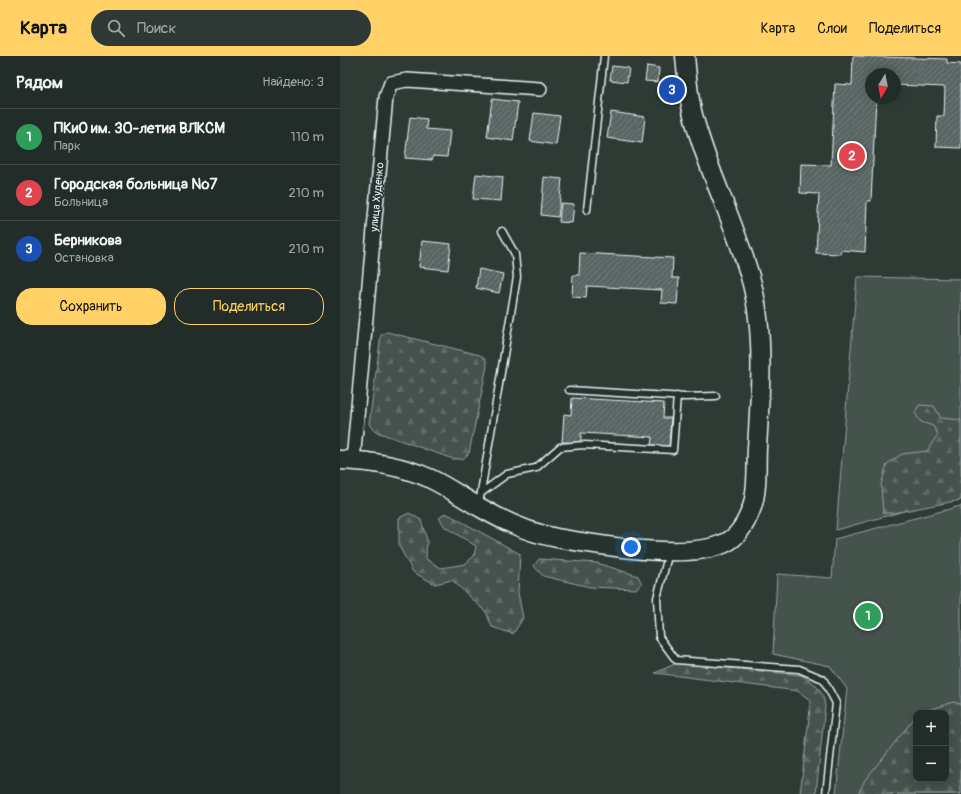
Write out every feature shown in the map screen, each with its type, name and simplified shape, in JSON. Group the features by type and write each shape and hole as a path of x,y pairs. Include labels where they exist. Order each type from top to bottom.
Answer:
{"main road":[{"path":"343,461 406,469 428,478 463,496 480,500 512,525 539,534 619,546 670,551 702,549 726,543 743,528 752,506 756,487 760,398 758,327 752,285 731,218 704,151 692,114 685,56"}],"street":[{"name":"улица Худенко","path":"343,461 386,97 391,83 407,80 540,89"}],"lane":[{"path":"587,210 604,56"},
{"path":"480,500 517,276 515,254 502,231"},
{"path":"569,390 677,396 716,396"},
{"path":"480,500 507,474 536,468 560,447 584,445 673,450 677,396"},
{"path":"670,551 657,598 658,637 676,660 799,669 823,679 836,703 826,794"}],"green space":[{"path":"857,277 961,279 961,495 836,530"},
{"path":"387,332 480,355 486,360 487,366 469,453 463,459 453,459 374,431 369,424 381,335"},
{"path":"919,405 934,406 941,418 961,420 961,500 893,513 883,513 881,485 887,464 902,454 927,451 938,434 933,426 921,422 915,413"},
{"path":"961,506 961,794 836,794 847,689 830,666 773,654 777,574 832,578 835,539"},
{"path":"409,513 421,520 427,540 426,559 441,568 465,564 474,556 476,546 445,527 439,518 446,513 520,554 518,593 523,618 513,634 492,627 486,612 452,580 435,584 413,572 399,546 399,518"},
{"path":"539,559 597,563 638,576 642,584 636,589 590,587 543,576 534,566"},
{"path":"677,663 801,675 814,684 820,691 825,706 816,794 800,794 811,701 798,691 655,673"},
{"path":"953,702 961,704 961,794 858,794 865,780 913,720 913,782 949,782 949,710 929,710"}],"building":[{"path":"853,56 947,59 947,63 961,64 961,148 936,147 937,116 944,116 945,87 901,85 901,68 865,68 865,104 876,104 871,201 867,201 865,252 841,250 840,254 816,253 819,194 800,193 801,164 831,165 835,84 852,85"},
{"path":"612,66 629,68 627,82 610,80"},
{"path":"647,66 659,68 658,82 645,81"},
{"path":"492,99 518,102 513,141 487,137"},
{"path":"611,112 645,117 642,143 607,138"},
{"path":"534,113 560,116 556,145 530,141"},
{"path":"410,117 427,119 426,129 450,131 447,157 433,156 432,160 405,158"},
{"path":"476,174 503,177 501,201 473,199"},
{"path":"544,177 562,179 558,217 541,215"},
{"path":"561,203 574,204 572,223 559,222"},
{"path":"422,241 451,244 448,270 419,267"},
{"path":"580,253 673,258 672,278 679,278 677,304 661,303 662,290 587,286 586,298 572,297 573,275 579,275"},
{"path":"479,269 503,274 499,293 476,288"},
{"path":"572,398 664,403 663,418 671,418 669,448 651,447 652,437 581,433 581,443 562,442 564,414 571,415"}],"place":[{"name":"Берникова","path":"672,90"},
{"name":"Городская больница №7","path":"852,156"},
{"name":"ПКиО им. 30-летия ВЛКСМ","path":"868,616"}]}
